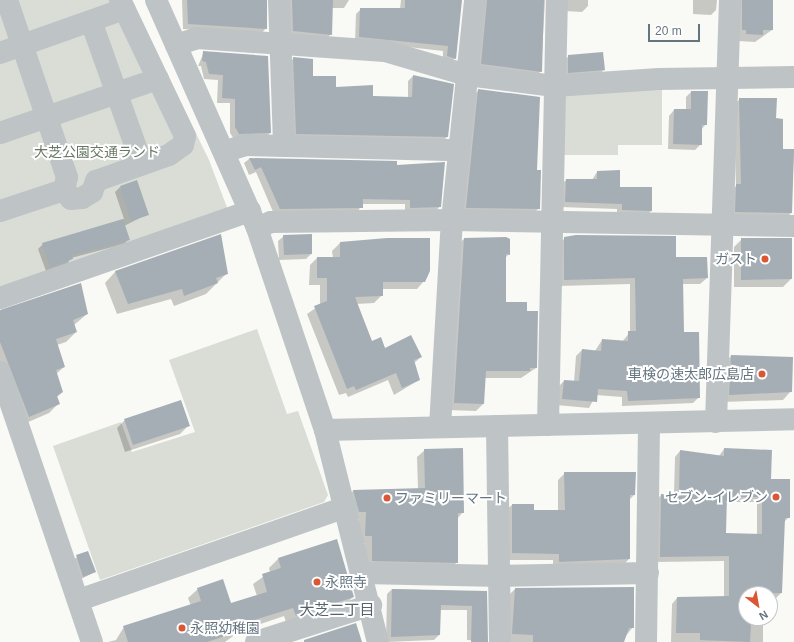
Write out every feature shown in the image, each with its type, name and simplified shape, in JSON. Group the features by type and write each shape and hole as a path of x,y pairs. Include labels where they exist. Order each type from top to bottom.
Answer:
{"street":[{"path":"7,0 28,43 52,115 67,177 64,190"},
{"path":"20,0 28,43"},
{"path":"156,0 226,151 254,220 326,430 371,605 378,642"},
{"path":"278,0 284,145"},
{"path":"440,427 452,220 458,150 475,0"},
{"path":"548,425 550,220 557,0"},
{"path":"716,422 722,225 729,78 730,0"},
{"path":"0,53 91,21 122,5 185,136 178,151 96,181 86,181 78,173 52,115"},
{"path":"91,21 142,164"},
{"path":"176,44 197,38 385,51 467,75 554,86 729,78 794,77"},
{"path":"0,133 158,79"},
{"path":"226,151 246,145 458,150"},
{"path":"64,190 72,199 82,198 92,192 96,181"},
{"path":"0,211 64,190"},
{"path":"0,298 254,220 271,222 550,220 794,226"},
{"path":"0,372 79,600 92,642"},
{"path":"326,430 649,424 794,419"},
{"path":"646,642 649,424"},
{"path":"497,426 501,576 500,642"},
{"path":"79,600 346,507"},
{"path":"363,573 501,576 648,573"},
{"path":"266,641 371,605"}],"green space":[{"name":"大芝公園交通ランド","path":"0,0 131,0 209,160 228,210 0,288"},
{"path":"662,84 662,145 618,145 618,155 559,155 561,101 568,93"},
{"path":"257,329 287,414 298,411 328,495 324,502 100,580 53,446 121,422 132,452 195,432 169,360"}],"building":[{"path":"187,0 267,0 267,29 188,24"},
{"path":"292,0 333,0 332,35 293,31"},
{"path":"405,0 462,0 456,59 447,56 448,46 359,37 360,8 405,8"},
{"path":"487,0 544,0 542,72 481,64"},
{"path":"742,0 773,0 773,30 763,30 763,35 746,34 746,30 742,30"},
{"path":"203,51 268,56 271,133 239,134 235,127 235,99 222,98 223,75 209,74 206,62 202,61"},
{"path":"603,52 605,70 568,73 568,55"},
{"path":"293,57 313,59 313,76 336,76 336,87 373,85 373,96 412,97 413,75 454,84 448,137 296,134"},
{"path":"478,89 540,97 537,170 541,170 540,209 466,208"},
{"path":"691,91 708,91 707,125 702,125 702,145 673,144 674,109 691,109"},
{"path":"739,98 777,98 776,118 783,119 783,149 794,149 792,213 735,212 736,184 741,184"},
{"path":"249,158 397,161 397,165 445,162 441,207 410,208 410,200 363,199 363,208 280,209 261,167 255,170"},
{"path":"620,170 620,187 652,187 652,211 622,210 622,204 565,202 566,179 597,179 597,171"},
{"path":"137,180 149,215 131,221 120,186"},
{"path":"123,219 130,240 72,255 73,259 50,267 42,243"},
{"path":"221,234 228,274 216,278 218,283 184,296 182,289 128,304 115,271"},
{"path":"312,234 312,254 284,255 283,235"},
{"path":"576,235 676,236 676,257 707,257 708,278 683,279 684,332 699,332 700,398 628,401 627,391 598,389 597,402 562,399 564,380 579,381 582,349 601,351 602,339 628,341 628,331 636,331 635,278 564,280 564,237"},
{"path":"506,237 510,239 510,255 506,254 506,302 527,302 527,311 538,311 537,368 530,368 530,371 486,371 484,404 454,403 464,238"},
{"path":"387,238 430,238 430,271 425,282 383,282 383,296 355,297 372,341 381,337 385,348 411,335 422,357 414,360 420,380 402,388 396,373 356,390 354,386 347,389 314,306 327,301 327,278 317,278 317,257 340,257 340,242"},
{"path":"741,238 792,238 792,279 741,280"},
{"path":"81,283 88,314 73,320 77,332 56,339 65,367 56,370 63,392 57,396 60,404 29,417 0,342 0,310"},
{"path":"731,355 793,357 792,392 729,395"},
{"path":"181,400 190,426 133,445 124,419"},
{"path":"463,448 464,513 458,513 458,563 372,561 372,536 365,536 366,512 359,512 353,490 425,488 424,449"},
{"path":"724,448 772,450 771,479 790,479 790,518 785,518 782,593 778,593 778,586 738,586 738,626 751,626 750,642 700,640 700,633 676,633 677,597 729,596 729,556 660,557 661,494 679,494 680,450 724,456","holes":["727,497 762,497 762,534 726,533"]},
{"path":"564,472 636,472 635,495 630,495 630,559 559,562 559,554 512,553 512,504 534,504 534,510 565,510"},
{"path":"337,539 354,597 296,616 293,608 238,625 240,631 207,642 128,642 123,626 201,601 197,588 223,579 231,603 267,592 262,574 281,568 278,558"},
{"path":"88,551 96,572 83,577 76,555"},
{"path":"634,587 634,628 629,628 624,642 533,642 533,635 512,634 515,588"},
{"path":"392,589 487,591 488,642 471,642 472,606 441,605 440,635 391,637"},
{"path":"356,623 362,642 304,642 304,640"}],"place":[{"name":"ガスト","path":"765,259"},
{"name":"車検の速太郎広島店","path":"762,374"},
{"name":"セブン-イレブン","path":"776,497"},
{"name":"ファミリーマート","path":"387,498"},
{"name":"永照寺","path":"317,582"},
{"name":"永照幼稚園","path":"182,628"}],"district":[{"name":"大芝二丁目","path":"337,610"}]}
